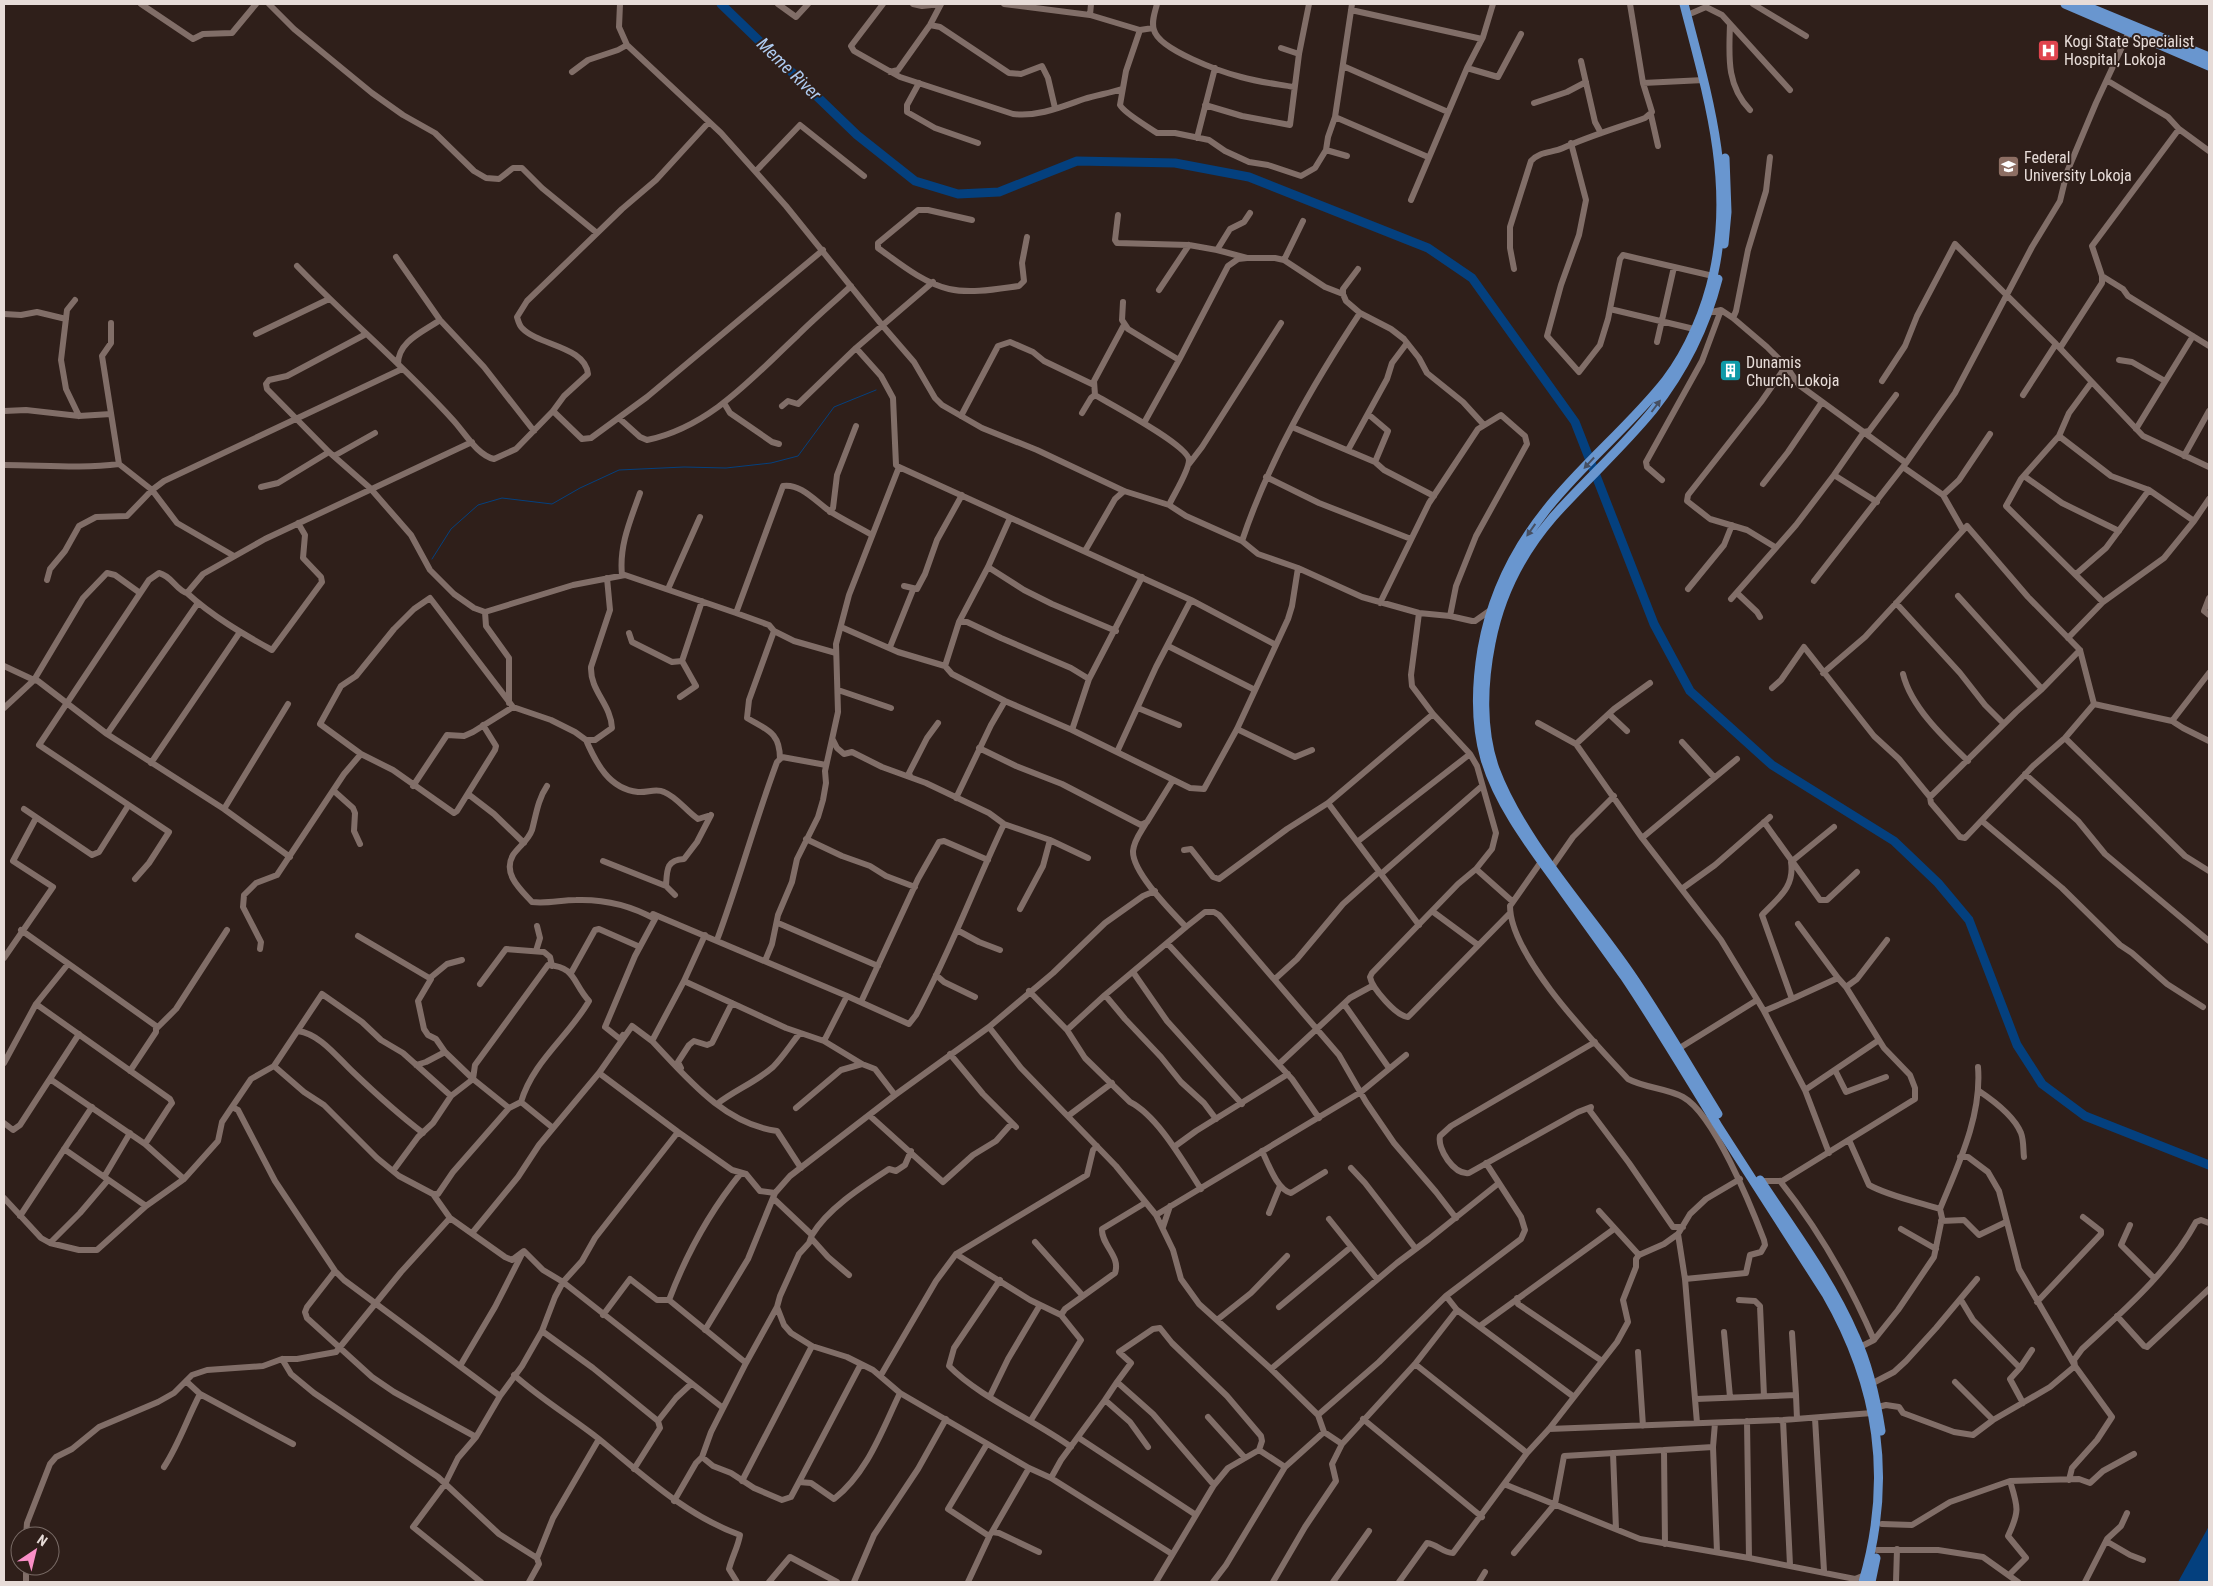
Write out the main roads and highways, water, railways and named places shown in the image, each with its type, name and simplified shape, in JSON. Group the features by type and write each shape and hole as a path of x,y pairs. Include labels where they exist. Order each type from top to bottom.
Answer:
{"highway":[{"path":"1684,4 1704,80 1724,189 1719,237 1712,276 1688,344 1667,379 1562,492 1527,536 1510,566 1492,610 1480,663 1479,727 1484,756 1495,785 1513,819 1625,978 1744,1161 1761,1181 1832,1291 1860,1347 1872,1384 1879,1455 1880,1493 1876,1528 1863,1580"},
{"path":"2066,4 2209,66"},
{"path":"2081,4 2209,57"},
{"path":"1691,8 1720,124 1725,238 1720,272 1708,313 1672,384 1654,409 1544,527 1516,569 1495,623 1487,663 1486,726 1495,767 1518,815 1543,859 1552,867 1630,973 1839,1316 1856,1356 1875,1410 1884,1454 1886,1493 1878,1550 1863,1580"}],"water":[{"path":"2209,1526 2209,1582 2178,1582"}],"waterway":[{"name":"Meme River","path":"721,4 857,135 915,181 958,194 999,192 1077,161 1175,163 1249,177 1428,248 1472,278 1575,422 1654,624 1690,691 1772,765 1894,841 1938,883 1969,920 2017,1045 2042,1084 2085,1116 2209,1165"},
{"path":"432,559 451,529 478,505 502,498 552,504 580,488 619,470 684,467 726,468 771,463 798,456 834,407 876,390"}],"place":[{"name":"Kogi State Specialist Hospital, Lokoja","path":"2048,50"},
{"name":"Federal University Lokoja","path":"2008,166"},
{"name":"Dunamis Church, Lokoja","path":"1730,371"}]}
